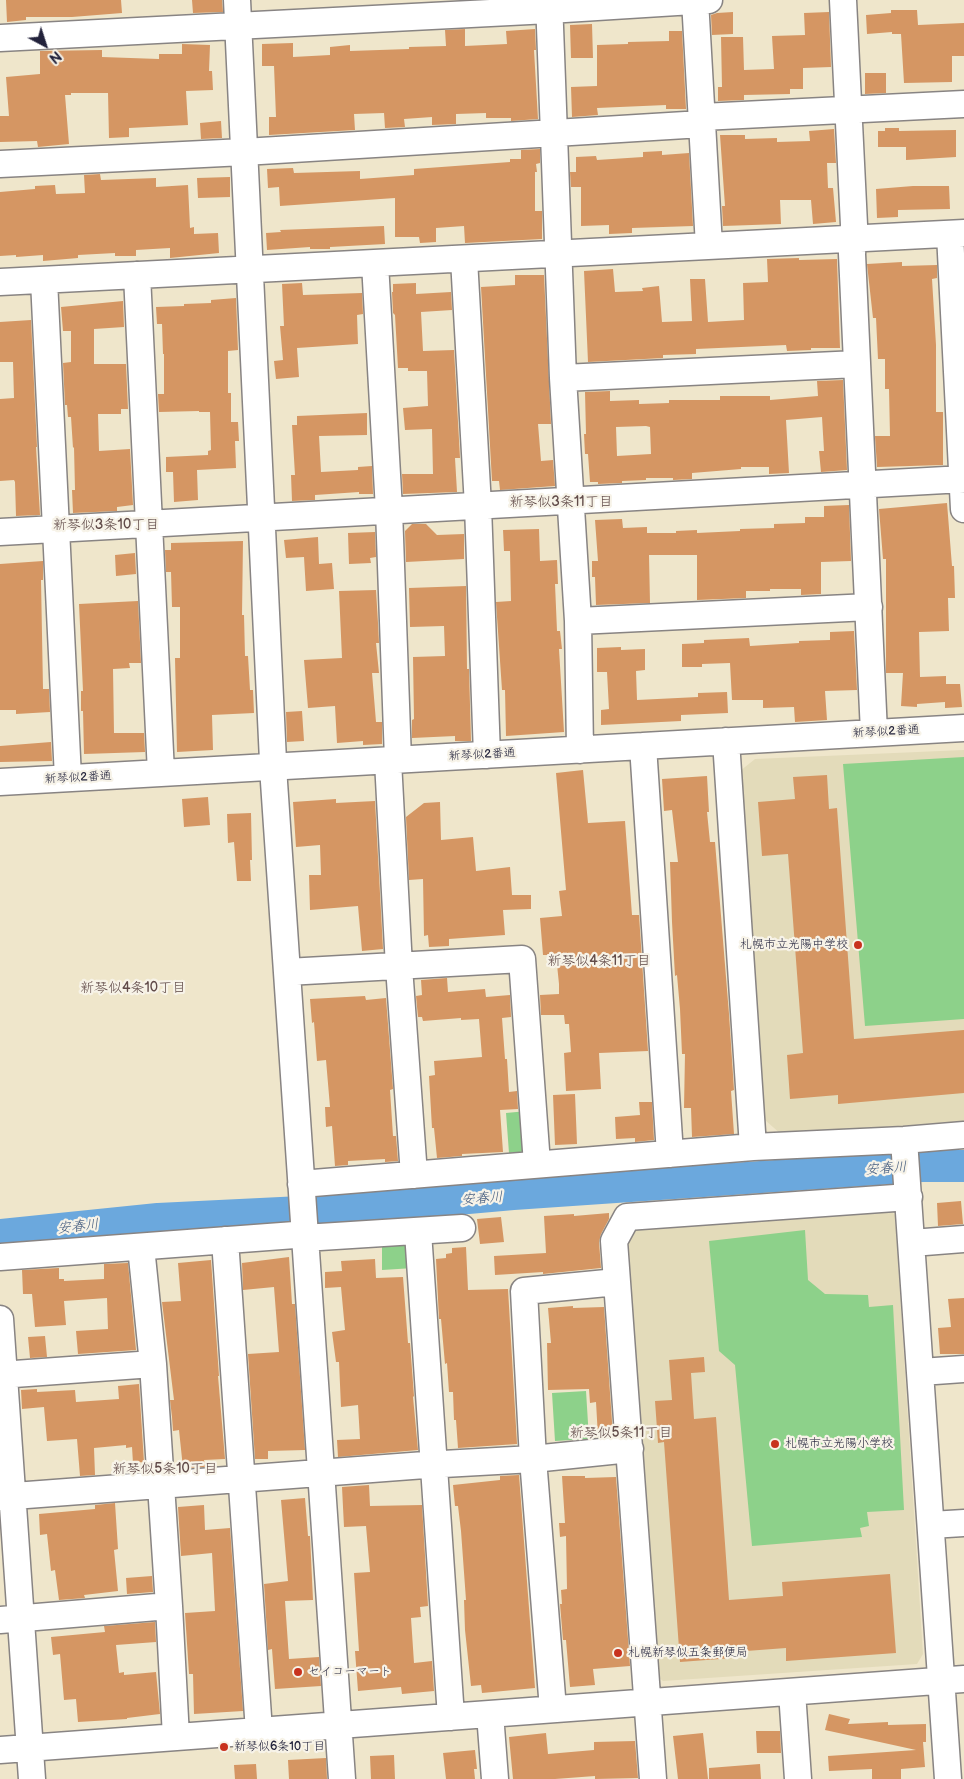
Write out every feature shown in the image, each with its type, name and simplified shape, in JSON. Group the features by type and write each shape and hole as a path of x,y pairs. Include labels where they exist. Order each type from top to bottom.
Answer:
{"street":[{"path":"0,38 237,12 699,0 702,120 709,246"},
{"path":"843,0 853,239 852,254 874,733"},
{"path":"549,5 563,378 578,621 580,750"},
{"path":"237,12 274,767 342,1779"},
{"path":"0,164 244,152 555,132 848,110 964,104"},
{"path":"0,282 957,233 964,509"},
{"path":"464,258 478,506 487,755"},
{"path":"375,263 389,510 399,967 414,1175"},
{"path":"137,275 161,773"},
{"path":"44,280 68,778"},
{"path":"563,378 857,364"},
{"path":"0,532 963,479"},
{"path":"578,621 868,607"},
{"name":"新琴似2番通","path":"0,782 964,728"},
{"path":"726,742 753,1147"},
{"path":"643,746 670,1154"},
{"path":"287,972 522,959 536,1164"},
{"path":"653,1779 614,1241 627,1217 907,1168 964,1135"},
{"path":"303,1212 414,1175 753,1147 907,1168"},
{"path":"907,1168 931,1526 953,1680 948,1779"},
{"path":"303,1212 418,1232 462,1228"},
{"path":"0,1257 295,1235 303,1212"},
{"path":"418,1232 451,1717"},
{"path":"912,1243 964,1239"},
{"path":"225,1240 259,1731"},
{"path":"141,1247 153,1364 162,1484 176,1737"},
{"path":"553,1709 533,1458 524,1291 617,1282"},
{"path":"0,1319 10,1619 30,1748 32,1779"},
{"path":"2,1375 153,1364"},
{"path":"921,1372 964,1369"},
{"path":"6,1497 533,1458 630,1449"},
{"path":"931,1526 964,1523"},
{"path":"10,1619 169,1606"},
{"path":"0,1750 953,1680"},
{"path":"792,1692 798,1779"},
{"path":"490,1714 495,1779"}],"shaded area":[{"name":"札幌市立光陽中学校","path":"964,750 964,1121 782,1135 765,1120 740,771 755,759"},
{"name":"札幌市立光陽小学校","path":"885,1205 895,1215 923,1654 917,1664 663,1681 657,1676 627,1234 638,1223"}],"green space":[{"path":"964,757 964,1019 865,1026 843,764"},
{"path":"527,1111 530,1151 509,1153 506,1113"},
{"path":"805,1230 808,1280 825,1294 868,1295 869,1307 893,1305 904,1510 867,1512 869,1526 860,1528 862,1537 752,1546 735,1365 719,1351 709,1241"},
{"path":"412,1243 414,1268 382,1270 382,1245"},
{"path":"586,1391 589,1439 555,1441 552,1393"}],"building":[{"path":"6,0 121,0 122,13 72,17 26,17 26,20 7,22"},
{"path":"192,0 222,0 223,12 193,13"},
{"path":"891,10 917,10 918,25 964,23 964,56 952,56 952,82 904,83 901,34 892,34 892,32 867,34 866,15 891,13"},
{"path":"733,12 733,34 712,35 711,15"},
{"path":"829,12 831,67 803,68 803,89 790,89 790,94 744,95 744,100 718,101 718,87 722,87 721,37 743,37 744,70 774,69 772,36 805,35 804,13"},
{"path":"592,24 593,58 571,58 570,25"},
{"path":"465,29 465,46 507,44 506,31 535,29 536,50 534,50 538,119 511,121 511,118 486,118 486,113 456,114 456,124 432,125 432,117 404,119 405,127 385,128 384,113 354,114 355,130 269,135 269,117 276,117 274,66 262,66 262,44 293,43 293,57 330,55 330,47 350,45 350,51 446,46 445,30"},
{"path":"669,31 682,31 686,109 666,109 666,105 597,108 598,115 572,117 571,87 597,86 597,45 669,41"},
{"path":"182,44 210,45 209,71 212,71 213,90 186,91 188,125 129,128 129,137 109,138 108,93 71,93 71,95 65,95 69,144 38,147 37,141 0,142 0,116 9,116 6,77 40,74 40,51 102,50 102,57 159,59 159,54 182,54"},
{"path":"865,73 886,73 886,93 865,94"},
{"path":"221,121 222,138 201,139 200,123"},
{"path":"885,128 899,128 899,131 956,130 956,157 906,160 906,147 878,147 878,131 885,131"},
{"path":"834,129 836,163 827,163 828,188 833,188 836,222 813,224 811,200 780,200 781,224 723,226 722,206 725,206 720,135 745,135 745,139 777,138 777,142 810,141 809,131"},
{"path":"540,149 540,163 536,164 537,172 535,172 535,211 542,211 542,239 465,243 464,226 436,228 436,242 420,243 419,237 395,237 395,198 280,206 279,187 268,188 267,169 293,168 294,173 360,171 360,179 414,175 414,169 510,162 510,159 521,159 521,150"},
{"path":"662,151 662,155 689,153 693,226 632,228 632,233 609,234 609,225 581,226 581,187 571,187 570,172 576,172 576,157 596,156 597,160 643,157 643,152"},
{"path":"100,174 101,180 156,178 156,187 188,185 190,228 194,227 194,234 218,233 219,253 170,258 170,248 136,250 136,256 115,256 115,253 78,255 78,258 43,261 43,255 0,256 0,192 35,189 35,186 55,185 56,194 85,193 84,175"},
{"path":"230,177 230,197 198,198 197,178"},
{"path":"949,186 950,209 898,210 898,217 877,218 876,189"},
{"path":"384,226 385,244 330,247 330,249 310,249 310,247 267,250 266,233 281,232 280,230"},
{"path":"799,258 799,260 837,259 840,348 811,348 811,350 787,351 786,345 696,349 696,354 663,355 663,358 588,362 584,271 613,269 615,292 643,291 642,288 659,286 662,322 692,321 690,279 705,279 708,322 744,320 743,283 768,282 767,259"},
{"path":"902,262 902,266 937,265 937,278 932,279 936,345 936,412 943,412 943,465 877,467 875,436 890,436 889,389 885,389 885,359 878,359 876,318 873,318 867,264"},
{"path":"515,275 544,275 551,424 538,424 541,461 553,460 555,486 500,490 499,481 492,481 481,287 515,285"},
{"path":"302,283 303,295 362,293 363,314 357,315 358,344 297,348 299,377 276,379 274,361 283,360 280,326 284,326 282,284"},
{"path":"416,283 416,294 451,292 452,310 421,312 423,351 454,350 460,458 455,458 457,492 403,494 402,474 433,474 432,429 405,430 403,408 428,406 427,371 408,371 408,368 398,368 395,315 393,313 393,284"},
{"path":"236,298 238,350 228,351 228,393 231,393 231,422 238,422 239,441 235,441 236,468 197,470 198,500 174,502 173,472 166,472 166,457 208,455 208,451 211,450 210,412 159,412 158,394 164,394 164,354 162,324 157,324 156,307 211,303 211,300"},
{"path":"123,301 124,327 94,329 94,364 126,364 128,409 121,409 121,414 98,414 99,451 130,449 133,505 117,507 117,511 73,513 72,490 75,490 74,447 71,417 68,417 67,405 65,405 63,363 71,362 71,331 63,331 61,307"},
{"path":"31,320 40,515 16,516 15,482 14,480 0,481 0,399 14,398 13,362 0,362 0,322"},
{"path":"843,380 847,470 821,472 819,451 824,451 822,417 786,420 789,473 769,474 769,467 741,467 741,469 692,473 692,479 646,478 646,480 622,481 622,483 598,484 598,482 590,482 588,454 585,454 585,392 610,391 610,401 639,400 639,404 669,403 669,400 720,400 720,396 770,396 770,400 818,396 817,381","holes":["616,427 650,427 651,454 617,456"]},
{"path":"367,413 367,435 319,436 321,472 358,470 358,467 372,466 373,494 359,494 359,492 315,495 315,500 292,501 291,475 295,475 292,425 297,425 297,416"},
{"path":"947,503 952,566 954,566 955,598 948,598 949,631 919,632 920,677 946,676 946,684 960,684 962,707 945,708 945,702 917,704 917,707 901,706 903,673 886,673 886,559 883,559 879,509"},
{"path":"849,505 851,561 821,562 821,594 801,595 801,589 770,589 770,591 746,591 746,598 697,600 697,555 649,555 650,603 596,605 595,577 592,577 592,561 598,561 595,520 622,519 623,528 647,527 647,533 676,533 676,531 697,530 697,533 740,531 740,529 774,528 774,524 805,523 805,517 824,517 824,506"},
{"path":"412,524 426,524 437,535 464,534 464,559 406,562 405,531"},
{"path":"539,529 540,561 557,560 558,584 555,584 557,631 560,631 562,649 559,649 564,732 506,736 505,690 502,690 496,602 511,601 510,551 504,551 503,530"},
{"path":"375,532 376,557 370,558 371,563 349,564 348,533"},
{"path":"318,537 319,564 332,563 334,589 306,591 304,557 286,558 284,540"},
{"path":"243,541 242,615 244,615 245,656 248,656 250,690 253,690 254,713 212,715 213,750 177,752 175,658 180,658 180,607 172,607 171,572 166,572 165,550 171,550 171,543"},
{"path":"135,553 136,574 116,576 115,555"},
{"path":"43,561 43,580 41,580 43,689 49,689 50,712 16,714 16,710 0,710 0,564"},
{"path":"466,586 467,669 469,669 471,741 455,741 455,736 412,738 412,720 414,719 413,657 445,656 444,626 410,627 409,588"},
{"path":"376,590 379,643 376,643 379,673 372,673 376,722 382,722 382,744 363,745 363,741 337,743 335,706 308,708 304,660 342,658 339,591"},
{"path":"138,601 141,663 129,663 130,668 113,669 114,733 144,733 145,752 84,754 83,711 81,711 81,691 83,691 79,604"},
{"path":"854,631 857,690 825,691 827,720 795,722 794,707 763,708 763,700 732,700 730,663 702,664 702,667 682,667 682,644 704,643 704,640 749,638 750,646 799,643 799,641 830,640 830,632"},
{"path":"621,647 621,650 645,649 645,670 636,671 637,700 698,697 698,693 727,692 728,713 681,715 681,721 601,725 601,710 609,709 607,672 597,672 597,648"},
{"path":"302,711 304,741 287,742 286,712"},
{"path":"51,742 52,761 0,762 0,746"},
{"path":"583,770 588,823 625,821 632,915 639,915 648,1051 599,1053 601,1089 566,1091 564,1053 571,1052 569,1024 565,1024 564,1015 541,1015 540,995 559,994 559,984 556,955 543,955 540,918 562,916 559,891 566,890 556,773"},
{"path":"827,775 829,809 837,808 854,1039 964,1030 964,1093 838,1104 838,1095 790,1099 787,1055 803,1053 788,854 762,856 758,802 795,799 793,777"},
{"path":"707,776 709,812 707,812 710,842 715,842 729,1014 734,1090 731,1091 734,1134 692,1137 691,1108 684,1108 685,1054 682,1054 672,922 670,862 678,862 672,810 664,811 662,779"},
{"path":"208,797 210,825 184,827 182,799"},
{"path":"336,799 336,803 375,801 383,949 362,951 358,906 310,910 309,875 321,875 320,845 296,847 293,802"},
{"path":"440,802 441,840 473,837 476,871 510,867 512,895 531,895 531,909 503,910 505,935 449,939 449,946 429,947 428,935 424,936 423,879 409,880 406,817 424,803"},
{"path":"251,813 251,881 237,881 234,842 228,843 227,814"},
{"path":"447,978 448,992 485,989 486,997 510,995 511,1017 502,1018 509,1092 517,1091 518,1109 500,1110 503,1152 462,1154 462,1156 437,1158 434,1128 432,1128 429,1076 435,1075 434,1061 482,1057 479,1019 461,1020 461,1018 423,1021 422,1017 418,1017 416,996 422,995 421,980"},
{"path":"365,996 366,1000 386,998 393,1089 390,1090 393,1136 396,1136 398,1161 385,1162 385,1159 348,1161 348,1165 335,1166 332,1126 326,1127 325,1107 330,1107 326,1060 317,1061 310,999"},
{"path":"575,1094 577,1144 555,1145 553,1095"},
{"path":"639,1102 652,1102 654,1140 635,1142 635,1138 616,1139 615,1117 640,1115"},
{"path":"961,1201 963,1224 938,1226 937,1203"},
{"path":"609,1213 609,1219 599,1242 601,1268 543,1274 543,1272 495,1275 494,1256 546,1253 544,1216"},
{"path":"501,1217 504,1242 480,1244 477,1219"},
{"path":"466,1247 468,1290 508,1289 517,1444 458,1448 453,1392 449,1392 441,1319 439,1319 436,1259 446,1258 446,1254 452,1253 452,1248"},
{"path":"289,1257 292,1304 295,1304 305,1450 268,1451 268,1459 255,1459 248,1354 279,1352 274,1287 243,1290 242,1263"},
{"path":"375,1259 376,1278 403,1277 418,1450 338,1457 337,1440 360,1439 358,1405 341,1407 339,1362 336,1362 332,1332 345,1330 341,1287 325,1288 325,1272 342,1271 341,1261"},
{"path":"211,1260 225,1459 204,1460 205,1467 183,1468 179,1430 173,1431 170,1400 174,1400 162,1302 181,1301 178,1263"},
{"path":"128,1263 136,1350 78,1354 76,1331 108,1329 107,1298 64,1301 66,1325 35,1327 32,1294 23,1294 22,1270 59,1268 59,1279 64,1279 64,1281 104,1279 104,1264"},
{"path":"964,1298 964,1354 940,1354 938,1328 951,1327 948,1299"},
{"path":"573,1306 573,1308 604,1307 613,1436 598,1437 596,1402 590,1403 589,1389 548,1390 547,1343 551,1343 548,1308"},
{"path":"45,1336 47,1357 30,1358 28,1337"},
{"path":"704,1357 705,1372 691,1373 694,1419 716,1417 729,1600 783,1596 782,1582 890,1574 896,1653 786,1661 786,1648 733,1652 733,1658 680,1662 664,1442 658,1443 655,1401 672,1400 669,1360"},
{"path":"139,1384 144,1462 133,1463 132,1447 126,1448 126,1445 94,1448 95,1475 80,1476 77,1439 47,1441 44,1407 22,1409 21,1390 37,1389 37,1392 75,1390 76,1402 119,1399 118,1386"},
{"path":"519,1475 535,1688 482,1693 481,1685 471,1686 465,1630 464,1600 466,1600 461,1531 458,1506 455,1506 453,1485 500,1480 500,1476"},
{"path":"562,1476 585,1476 585,1478 616,1477 630,1666 593,1669 595,1685 570,1687 566,1640 563,1640 560,1604 562,1604 561,1590 567,1589 566,1536 560,1537 559,1523 565,1523"},
{"path":"369,1485 370,1506 422,1505 428,1606 420,1607 421,1617 411,1618 414,1663 432,1661 434,1691 402,1694 401,1687 358,1691 355,1651 359,1651 354,1573 370,1572 366,1526 344,1527 342,1487"},
{"path":"305,1498 308,1536 310,1536 313,1600 285,1601 289,1659 319,1657 321,1686 275,1689 272,1649 268,1650 264,1584 288,1581 281,1500"},
{"path":"115,1503 118,1549 114,1550 118,1591 84,1595 85,1598 59,1600 55,1570 51,1571 47,1534 40,1535 39,1514 95,1509 95,1505"},
{"path":"204,1505 205,1530 230,1528 243,1711 194,1714 193,1674 189,1674 185,1613 215,1611 212,1553 181,1556 178,1507"},
{"path":"152,1576 153,1592 127,1594 126,1578"},
{"path":"155,1622 156,1642 116,1645 119,1673 124,1672 124,1675 156,1672 160,1714 127,1719 78,1722 76,1699 64,1700 60,1654 53,1655 51,1637 105,1632 104,1626"},
{"path":"829,1714 850,1719 848,1724 888,1722 888,1725 926,1724 926,1742 923,1742 925,1767 901,1769 901,1779 872,1779 872,1769 829,1771 828,1756 916,1750 825,1730"},
{"path":"756,1731 780,1731 781,1753 757,1753"},
{"path":"546,1733 548,1754 594,1750 594,1742 635,1741 638,1778 595,1779 595,1776 555,1779 513,1779 509,1737"},
{"path":"703,1733 708,1779 678,1779 673,1736"},
{"path":"475,1750 477,1769 474,1769 475,1779 446,1779 443,1753"},
{"path":"394,1755 395,1779 371,1779 370,1756"},
{"path":"326,1758 327,1779 289,1779 288,1760"},
{"path":"256,1764 257,1779 235,1779 234,1765"},
{"path":"760,1764 761,1779 709,1779 709,1768"}],"waterway":[{"name":"安春川","path":"0,1235 158,1219 322,1211 513,1194 922,1166 964,1166"}],"place":[{"name":"札幌市立光陽中学校","path":"858,945"},
{"name":"札幌市立光陽小学校","path":"775,1444"},
{"name":"札幌新琴似五条郵便局","path":"618,1653"},
{"name":"セイコーマート","path":"298,1672"},
{"name":"新琴似6条10丁目","path":"224,1747"}],"district":[{"name":"新琴似3条11丁目","path":"561,502"},
{"name":"新琴似3条10丁目","path":"106,525"},
{"name":"新琴似4条11丁目","path":"599,961"},
{"name":"新琴似4条10丁目","path":"133,988"},
{"name":"新琴似5条11丁目","path":"621,1433"},
{"name":"新琴似5条10丁目","path":"165,1469"}]}
